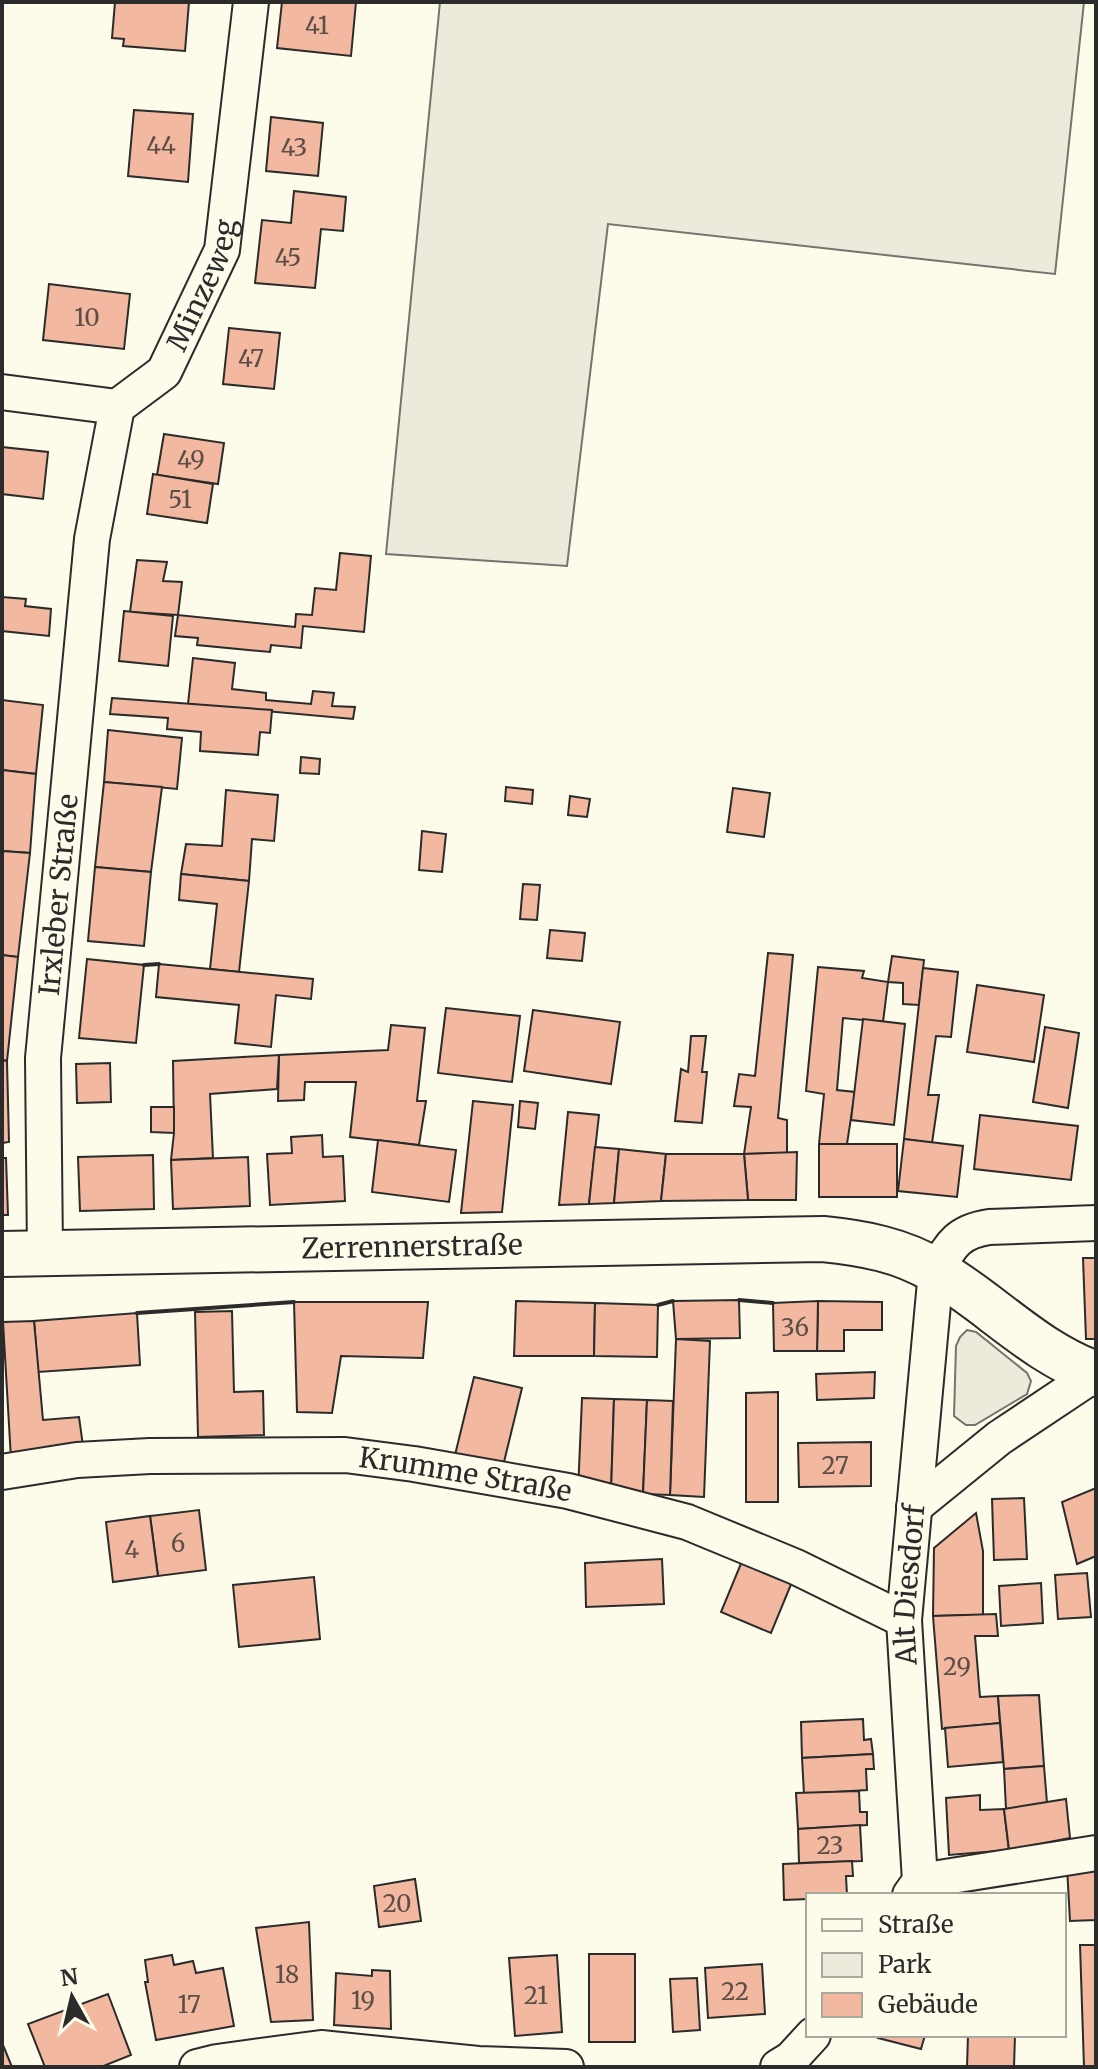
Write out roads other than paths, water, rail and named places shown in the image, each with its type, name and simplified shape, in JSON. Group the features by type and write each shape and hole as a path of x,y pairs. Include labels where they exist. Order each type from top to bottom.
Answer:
{"main road":[{"name":"Zerrennerstraße","path":"2,1254 823,1239 889,1250 936,1271 1044,1350 1095,1374"}],"street":[{"name":"Minzeweg","path":"117,407 164,372 222,250 251,2"},
{"path":"2,392 117,407"},
{"name":"Irxleber Straße","path":"45,1252 43,1058 92,539 117,407"},
{"path":"936,1271 954,1241 984,1227 1096,1223"},
{"name":"Alt Diesdorf","path":"915,1888 904,1620 936,1271"},
{"path":"914,1507 999,1438 1095,1374"},
{"name":"Krumme Straße","path":"2,1472 77,1460 150,1456 345,1455 414,1464 568,1491 687,1522 796,1567 904,1620"},
{"path":"915,1888 1096,1853"},
{"path":"778,2067 791,2059 811,2037"},
{"path":"197,2067 321,2048 478,2064 566,2067"}]}
